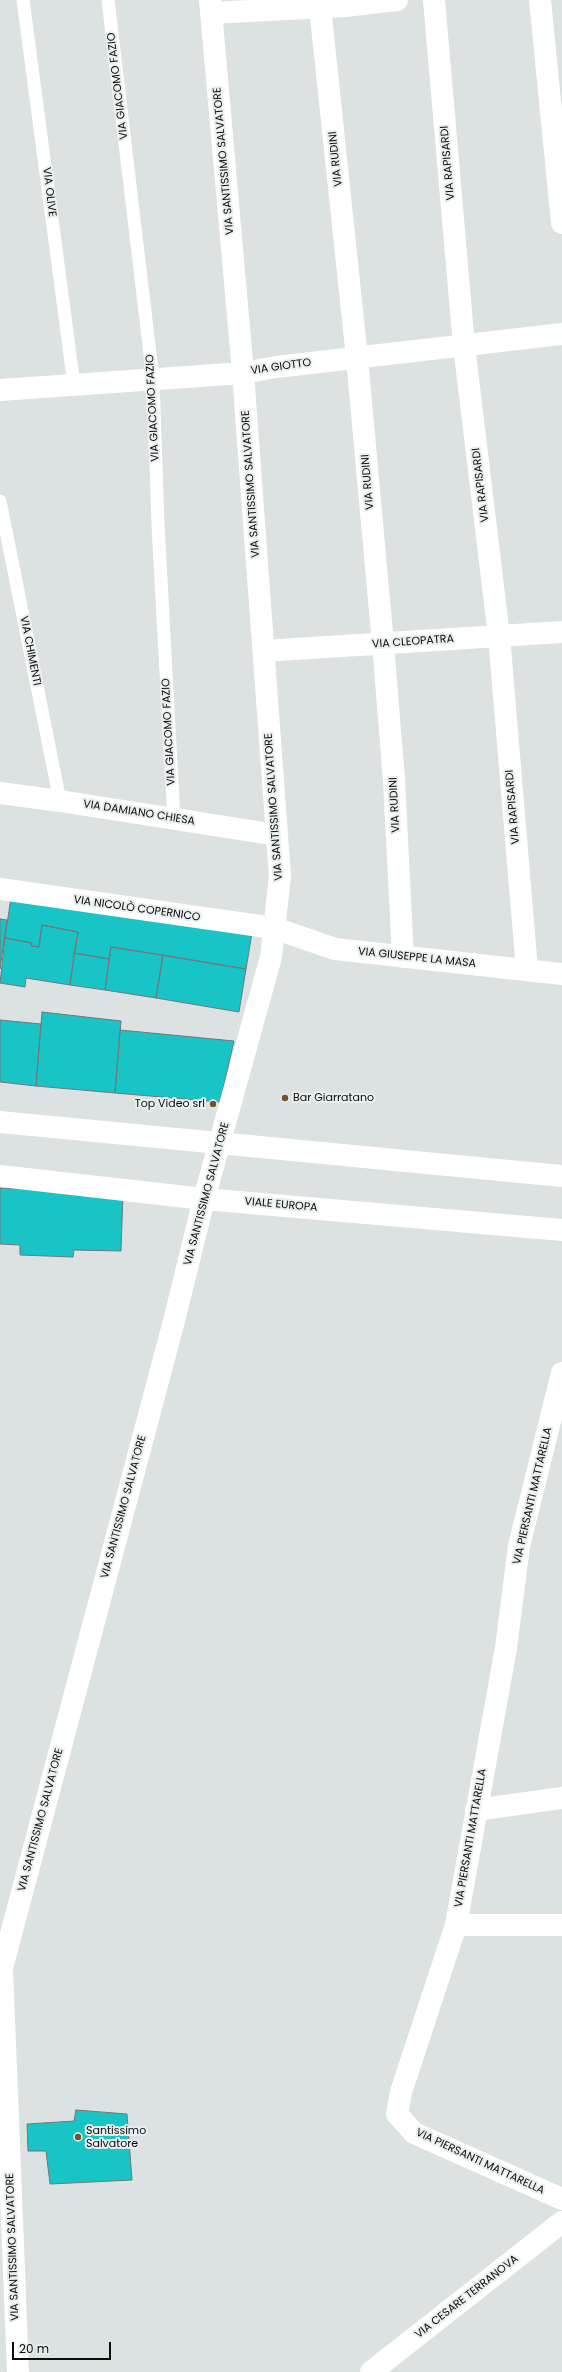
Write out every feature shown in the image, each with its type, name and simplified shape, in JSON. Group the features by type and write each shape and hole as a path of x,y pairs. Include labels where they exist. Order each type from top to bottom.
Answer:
{"street":[{"path":"210,7 320,7 397,0"},
{"name":"VIA RAPISARDI","path":"434,0 464,346 499,636 527,970"},
{"path":"540,0 562,223"},
{"name":"VIA SANTISSIMO SALVATORE","path":"18,2372 1,1968 174,1321 204,1199 271,957 280,876 243,373 210,7"},
{"name":"VIA RUDINI","path":"320,7 357,358 383,644 394,780 403,958"},
{"name":"VIA GIOTTO","path":"0,390 243,373 276,367 562,334"},
{"name":"VIA CLEOPATRA","path":"264,651 562,632"},
{"name":"VIA DAMIANO CHIESA","path":"0,793 277,835"},
{"name":"VIA NICOLÒ COPERNICO","path":"0,889 274,928"},
{"name":"VIA GIUSEPPE LA MASA","path":"274,928 335,949 403,958 562,974"},
{"path":"0,1122 562,1176"},
{"name":"VIALE EUROPA","path":"0,1176 204,1199 562,1230"},
{"name":"VIA PIERSANTI MATTARELLA","path":"562,1373 519,1546 506,1648 456,1925 400,2092 398,2114 414,2133 562,2199"},
{"path":"476,1810 562,1798"},
{"path":"456,1925 562,1925"},
{"name":"VIA CESARE TERRANOVA","path":"371,2372 562,2222"}],"lane":[{"name":"VIA OLIVE","path":"23,0 74,385"},
{"name":"VIA GIACOMO FAZIO","path":"108,0 153,379 158,525 174,819"},
{"name":"VIA CHIMENTI","path":"0,501 60,801"}],"building":[{"path":"11,897 252,933 246,969 111,947 109,959 74,953 78,932 42,925 39,947 31,946 32,943 5,938"},
{"path":"0,919 7,920 0,969"},
{"path":"42,925 78,932 70,985 26,978 25,987 0,983 5,938 32,943 31,946 39,947"},
{"path":"111,947 163,955 156,998 105,990"},
{"path":"74,953 109,959 105,990 70,985"},
{"path":"163,955 246,969 239,1012 156,998"},
{"path":"42,1012 121,1021 115,1093 36,1086"},
{"path":"0,1020 41,1024 36,1086 0,1082"},
{"path":"120,1030 234,1041 220,1102 115,1093"},
{"path":"0,1188 123,1193 121,1251 74,1250 73,1257 20,1255 20,1245 0,1244"},
{"name":"Santissimo Salvatore","path":"76,2110 127,2114 132,2180 50,2184 46,2151 28,2151 27,2124 74,2121"}],"place":[{"name":"Bar Giarratano","path":"285,1098"},
{"name":"Top Video srl","path":"213,1104"},
{"name":"Santissimo Salvatore","path":"78,2137"}]}
